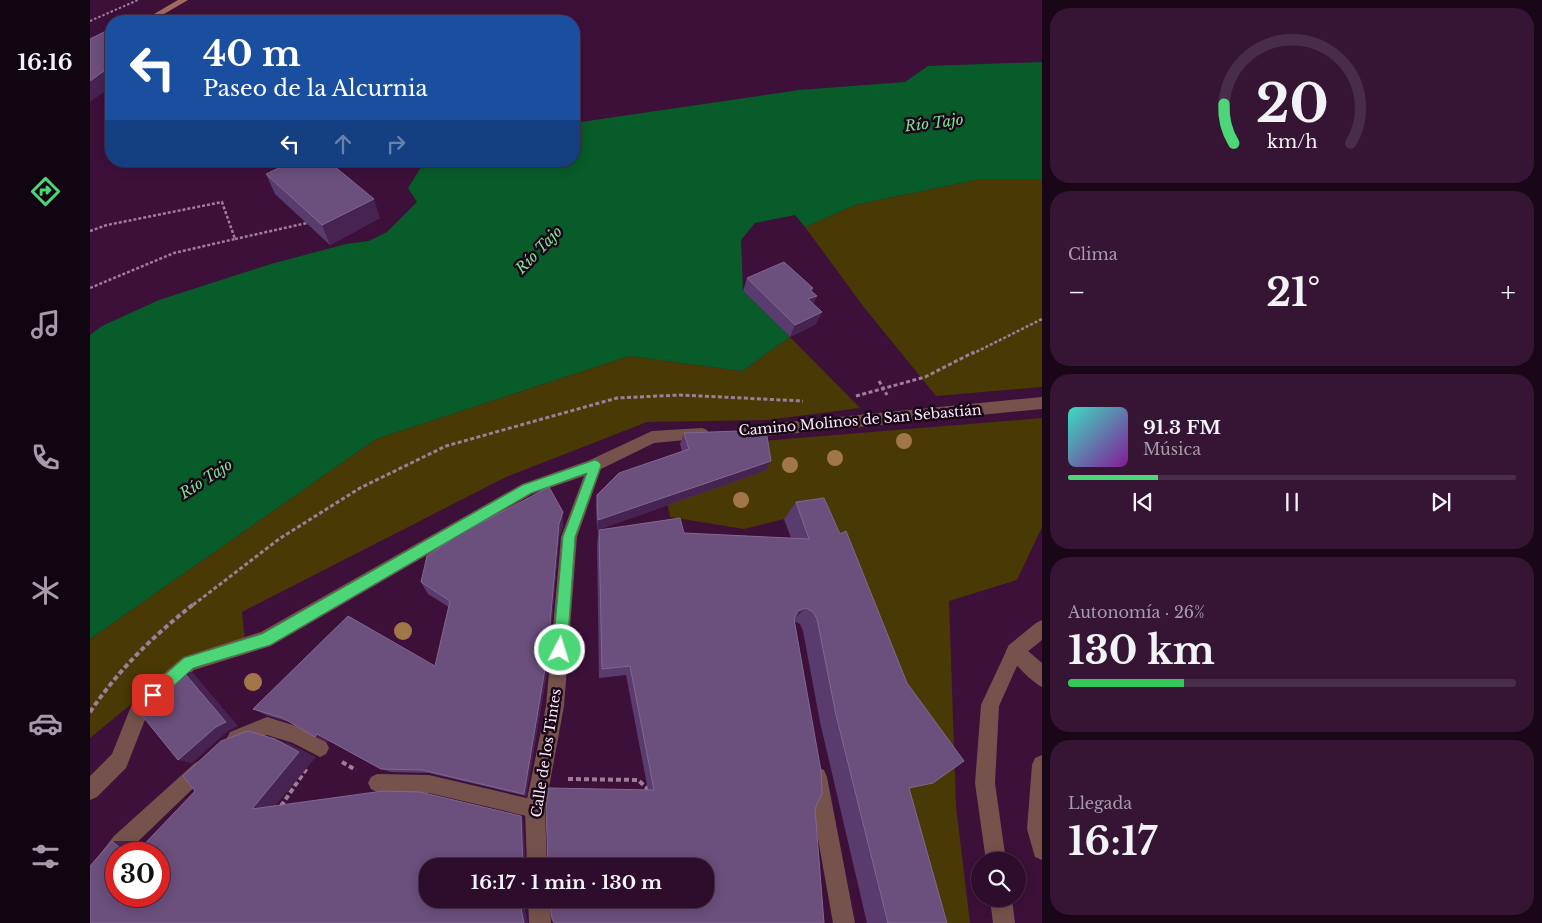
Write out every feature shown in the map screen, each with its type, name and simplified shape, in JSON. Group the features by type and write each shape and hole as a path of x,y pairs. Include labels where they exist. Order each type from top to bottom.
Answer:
{"main road":[{"path":"157,15 184,0"}],"street":[{"name":"Camino Molinos de San Sebastián","path":"734,432 1042,403"},
{"path":"90,790 119,761 140,706 189,663 265,640 527,489 595,465 652,437 716,433"},
{"name":"Calle de los Tintes","path":"537,858 535,809 555,706 569,537 595,465"},
{"path":"995,852 985,782 990,705 1015,650 1042,629"},
{"path":"1015,650 1042,678"},
{"path":"813,758 844,923"},
{"path":"1042,765 1037,830 1042,850"},
{"path":"817,880 811,811 820,793"},
{"path":"1002,907 1004,923"},
{"path":"539,908 540,923"}],"lane":[{"path":"90,882 121,843 235,738 267,726 296,735 320,748"},
{"path":"377,783 430,784 535,809"}],"path":[{"path":"90,20 138,0"},
{"path":"90,231 107,225 222,202 234,239"},
{"path":"90,288 174,254 306,223"},
{"path":"848,398 925,377 1042,319"},
{"path":"90,712 109,684 141,648 279,539 360,488 446,446 617,398 680,395 812,401"},
{"path":"278,812 320,748"},
{"path":"541,778 638,780 652,793"}],"shaded area":[{"path":"980,179 1042,179 1042,387 936,396 863,306 805,227 855,205"},
{"path":"790,337 860,408 767,420 647,422 506,477 242,612 245,641 191,655 90,738 90,639 376,439 629,356 742,371"},
{"path":"1042,418 1042,527 1017,580 949,601 956,806 970,923 923,923 811,515 784,519 744,529 670,517 667,502 761,441"}],"water":[{"name":"Río Tajo","path":"1042,62 1042,179 980,179 855,205 805,227 795,215 755,223 741,240 743,291 790,337 742,371 629,356 376,439 90,639 90,335 102,326 159,300 271,264 346,244 369,241 387,232 417,202 408,188 421,167 580,167 580,122 799,90 905,82 928,66"}],"building":[{"path":"104,32 105,70 90,81 90,39"},
{"path":"281,167 335,167 374,199 322,225 266,174"},
{"path":"784,262 813,288 810,290 817,296 808,299 822,312 795,325 747,278"},
{"path":"766,430 771,461 598,520 597,495 619,473 689,449 684,433"},
{"path":"549,487 563,512 559,524 547,657 524,794 422,770 381,769 317,734 315,737 283,718 253,709 348,616 435,666 450,601 421,582 427,556 460,534"},
{"path":"824,498 840,534 846,531 907,683 964,761 933,783 909,788 947,923 888,923 836,715 817,619 813,612 806,608 798,611 794,619 821,771 822,793 815,809 824,923 554,923 551,908 714,908 714,858 548,858 546,807 549,788 654,790 630,666 602,669 599,530 680,518 684,533 809,539 796,502"},
{"path":"180,668 226,722 216,727 178,760 136,708"},
{"path":"248,731 275,739 299,752 252,809 383,791 420,792 521,816 523,858 419,858 419,908 521,908 524,923 90,923 90,866 105,849 105,907 170,907 170,842 146,842 195,791 183,776 221,741"}],"route":[{"path":"153,695 189,663 265,640 527,489 595,465 569,537 560,650"}]}
